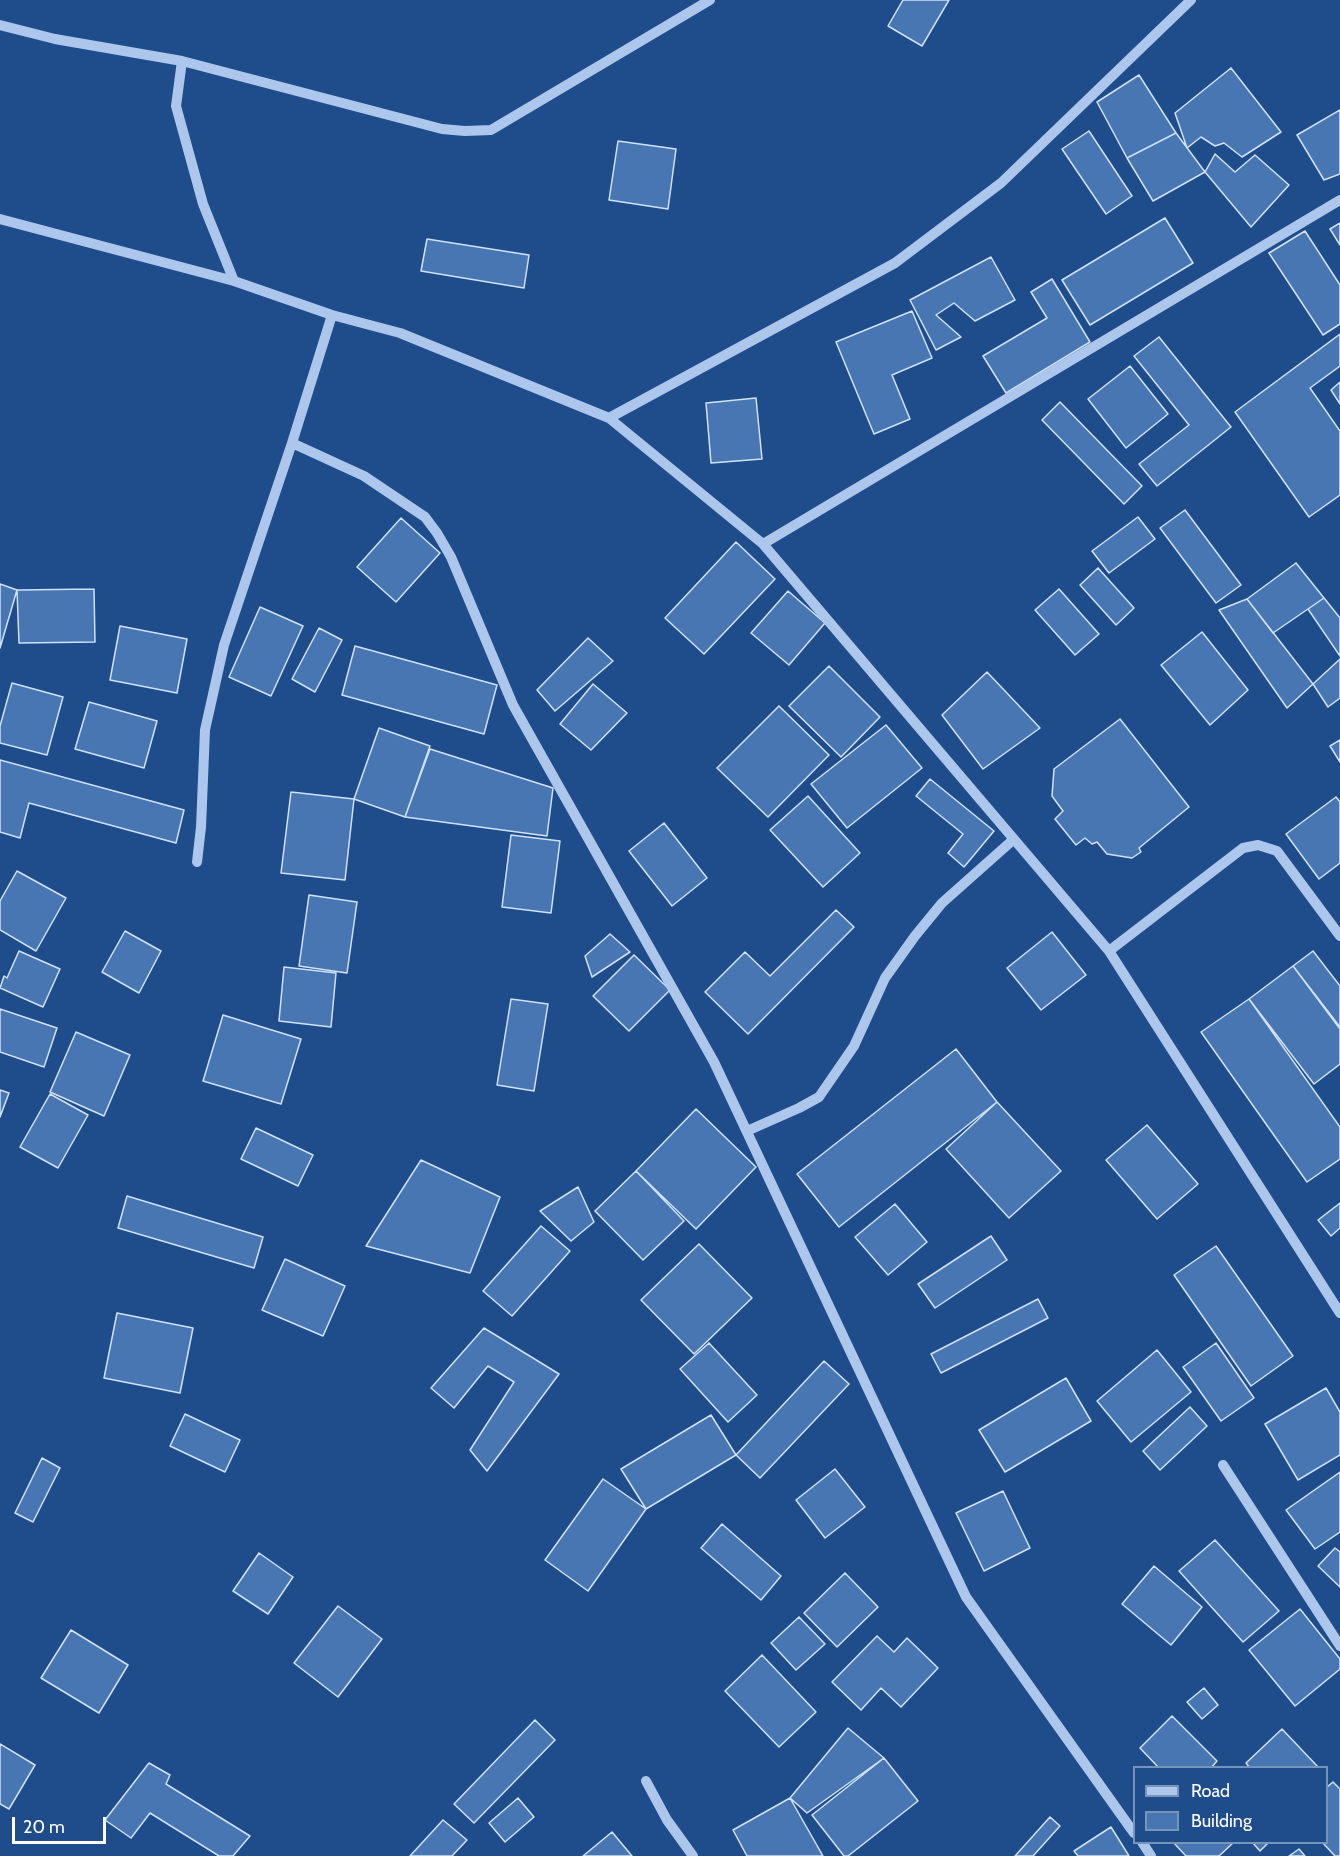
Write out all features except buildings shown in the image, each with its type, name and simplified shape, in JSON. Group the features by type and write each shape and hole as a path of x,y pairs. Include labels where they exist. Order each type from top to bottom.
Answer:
{"street":[{"path":"0,25 55,39 182,61 442,129 465,131 491,130 710,0"},
{"path":"609,418 895,263 1001,183 1191,0"},
{"path":"182,61 176,106 203,204 234,282"},
{"path":"763,544 1340,200"},
{"path":"0,219 234,282 332,315 400,333 609,418 763,544 1109,951 1340,1313"},
{"path":"197,862 201,827 205,730 225,645 332,315"},
{"path":"292,443 364,477 425,517 437,533 451,557 513,705 714,1062 966,1597 1133,1832"},
{"path":"747,1131 819,1097 854,1046 885,978 915,936 942,903 1014,839"},
{"path":"1109,951 1243,848 1258,845 1277,851 1340,936"},
{"path":"1223,1465 1340,1646"},
{"path":"646,1781 667,1820 693,1856"}]}
